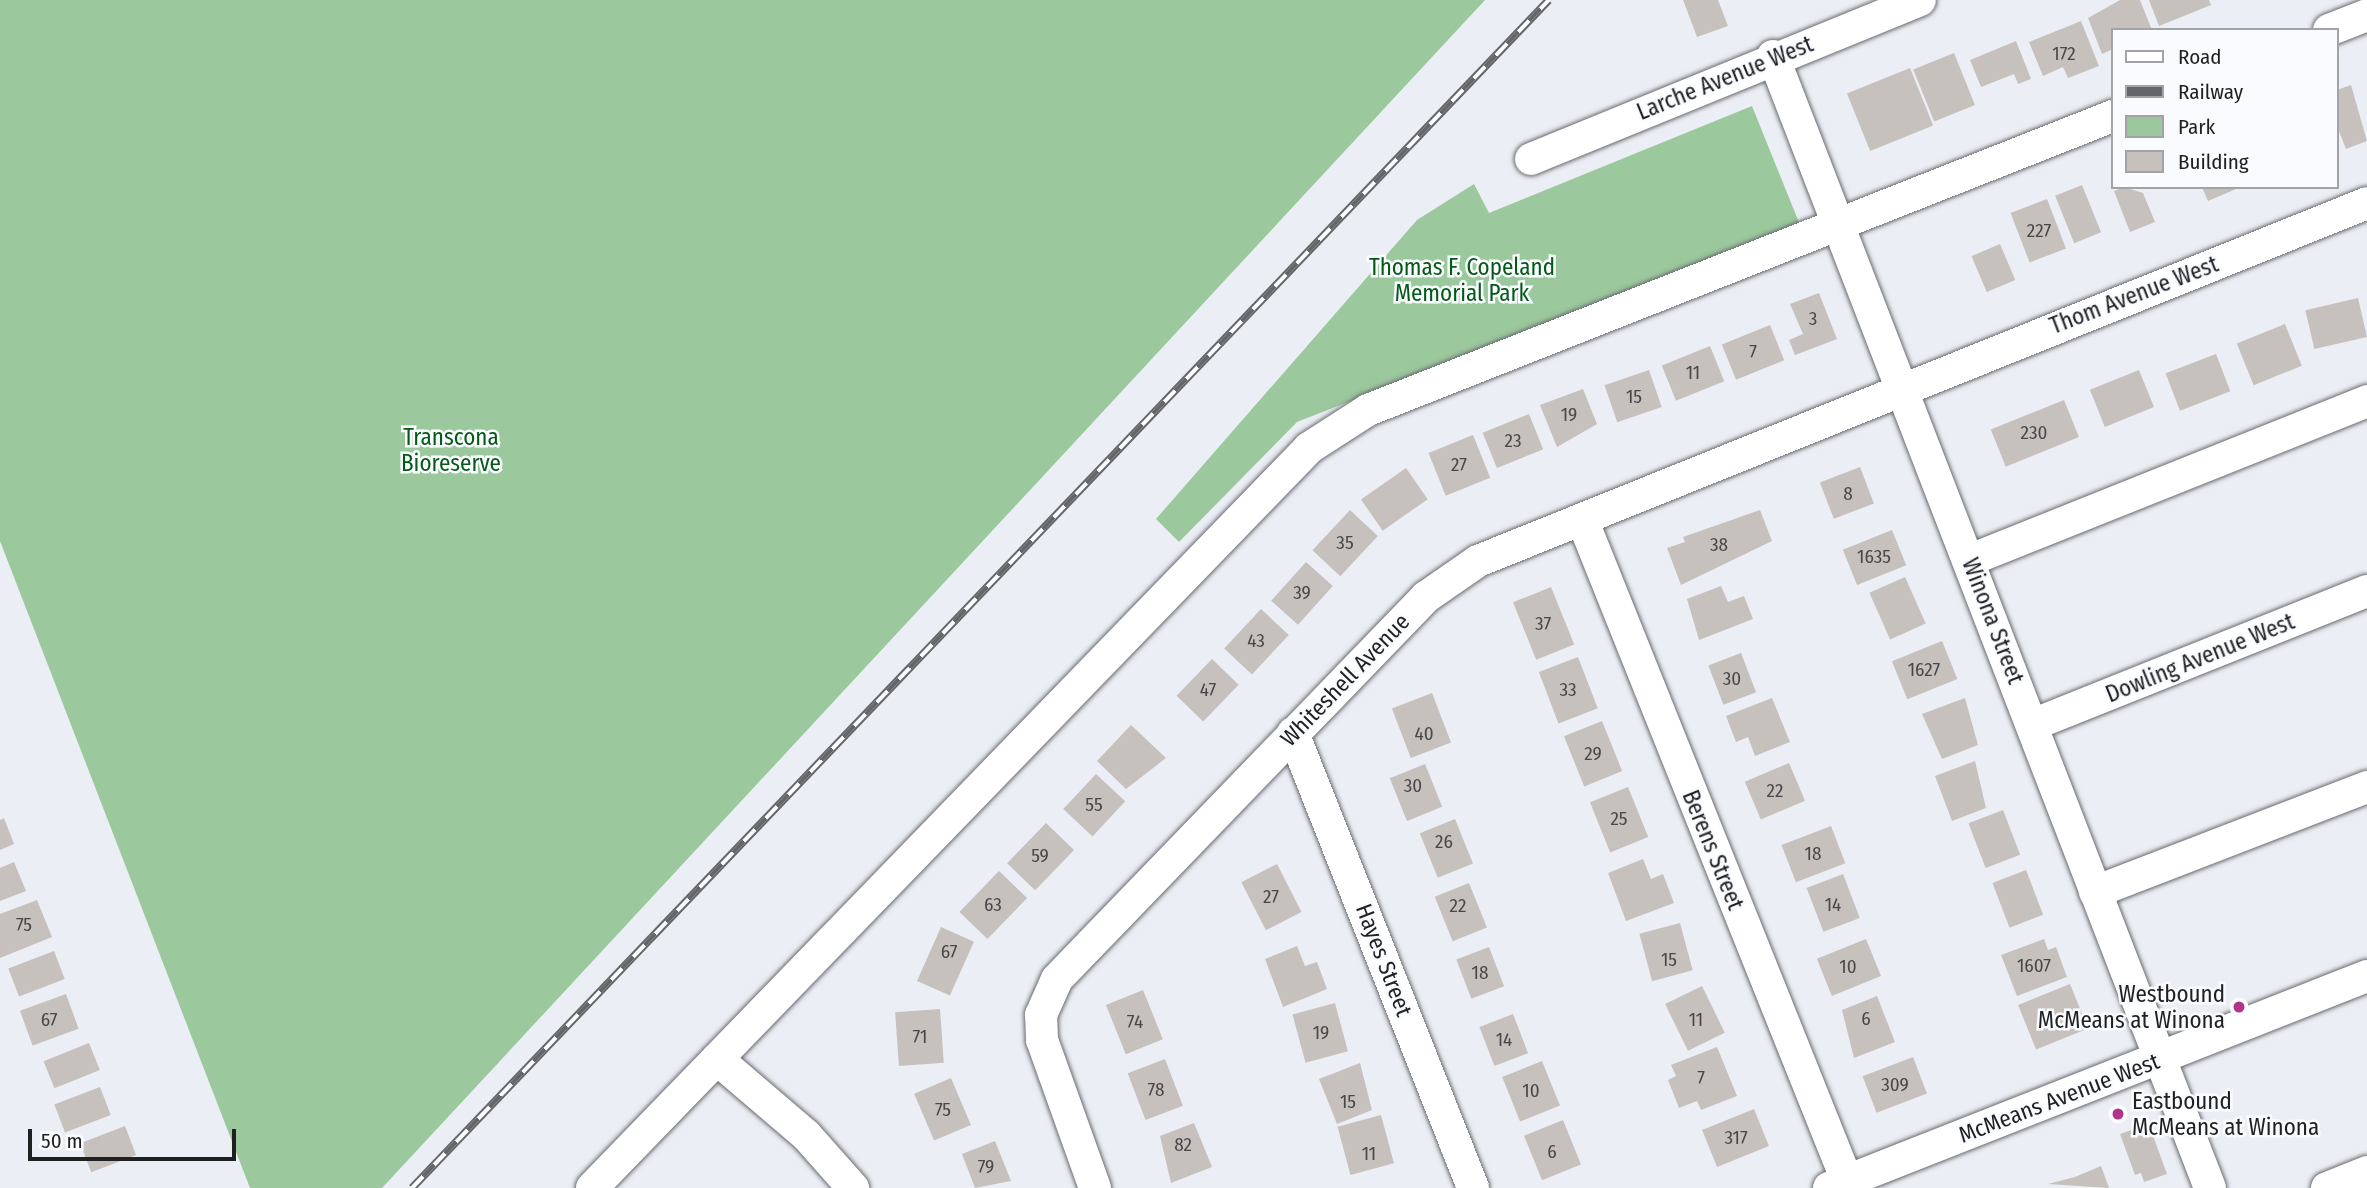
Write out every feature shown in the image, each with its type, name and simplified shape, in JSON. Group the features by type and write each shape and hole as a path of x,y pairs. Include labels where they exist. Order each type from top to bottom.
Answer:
{"street":[{"name":"Larche Avenue West","path":"1531,159 1773,56 1920,0"},
{"path":"2334,28 2367,15"},
{"name":"Winona Street","path":"1773,56 1970,560 2210,1188"},
{"path":"592,1188 1308,448 1368,410 1838,227 2112,116"},
{"name":"Thom Avenue West","path":"1903,391 2367,204"},
{"name":"Whiteshell Avenue","path":"1095,1188 1042,1040 1041,1015 1057,979 1426,597 1478,561 1903,391"},
{"path":"1970,560 2367,401"},
{"name":"Berens Street","path":"1582,519 1838,1184"},
{"name":"Dowling Avenue West","path":"2032,725 2367,591"},
{"name":"Hayes Street","path":"1293,733 1473,1188"},
{"path":"2095,892 2367,787"},
{"name":"McMeans Avenue West","path":"1838,1184 2367,976"},
{"path":"717,1059 806,1135 853,1188"},
{"path":"2327,1188 2367,1172"}],"green space":[{"name":"Transcona Bioreserve","path":"0,0 1485,0 382,1188 250,1188 0,541"},
{"name":"Thomas F. Copeland Memorial Park","path":"1752,106 1800,225 1297,422 1179,542 1156,519 1417,220 1474,184 1489,213"}],"building":[{"path":"1683,0 1718,0 1728,26 1697,37"},
{"path":"2120,0 2140,0 2151,28 2112,28 2112,49 2102,54 2088,18"},
{"path":"2149,0 2209,0 2211,5 2159,26"},
{"path":"2081,21 2099,66 2068,78 2063,67 2043,76 2029,42"},
{"path":"2016,41 2031,79 2018,84 2014,74 1981,87 1970,60"},
{"path":"1954,53 1975,105 1934,121 1913,69"},
{"path":"1910,68 1933,125 1870,151 1847,93"},
{"path":"2351,85 2367,141 2346,149 2339,131 2339,89"},
{"path":"2082,185 2101,232 2074,243 2055,196"},
{"path":"2130,189 2143,193 2155,222 2130,232 2114,191"},
{"path":"2203,189 2236,189 2208,201"},
{"path":"2047,199 2066,248 2030,262 2011,213"},
{"path":"2000,244 2015,280 1987,292 1971,256"},
{"path":"1819,293 1837,339 1795,355 1789,340 1803,334 1790,304"},
{"path":"2358,298 2367,337 2314,349 2305,310"},
{"path":"2285,324 2302,366 2254,385 2237,343"},
{"path":"1770,325 1784,360 1736,380 1722,344"},
{"path":"1710,346 1724,381 1676,401 1662,365"},
{"path":"2216,354 2230,391 2180,411 2166,373"},
{"path":"1649,370 1662,407 1617,422 1605,385"},
{"path":"2139,370 2154,407 2105,427 2090,390"},
{"path":"1583,389 1597,424 1557,447 1540,405"},
{"path":"2064,400 2079,437 2006,467 1991,430"},
{"path":"1529,414 1543,449 1497,468 1483,433"},
{"path":"1473,435 1490,478 1446,496 1428,453"},
{"path":"1860,467 1874,503 1834,519 1820,482"},
{"path":"1406,468 1428,499 1383,531 1361,500"},
{"path":"1350,510 1378,536 1340,576 1312,550"},
{"path":"1760,510 1772,541 1681,585 1667,548 1685,542 1683,537"},
{"path":"1892,530 1906,565 1857,585 1843,550"},
{"path":"1306,562 1333,586 1298,625 1271,601"},
{"path":"1905,577 1926,624 1890,639 1869,593"},
{"path":"1721,586 1728,602 1744,596 1753,619 1699,640 1687,599"},
{"path":"1551,587 1574,644 1536,660 1513,602"},
{"path":"1261,609 1289,635 1252,674 1224,648"},
{"path":"1942,641 1957,679 1907,699 1892,661"},
{"path":"1741,653 1756,692 1723,705 1708,666"},
{"path":"1578,657 1598,708 1558,723 1539,672"},
{"path":"1212,659 1239,685 1203,721 1177,696"},
{"path":"1432,693 1451,742 1411,758 1392,708"},
{"path":"1772,698 1790,742 1755,756 1748,737 1736,742 1726,716"},
{"path":"1965,698 1978,745 1942,759 1922,714"},
{"path":"1602,721 1622,771 1584,786 1564,736"},
{"path":"1131,725 1166,758 1126,789 1097,761"},
{"path":"1975,761 1986,808 1952,821 1935,776"},
{"path":"1789,763 1805,801 1761,819 1745,782"},
{"path":"1425,764 1442,807 1407,821 1390,778"},
{"path":"1096,774 1125,801 1093,836 1063,809"},
{"path":"1628,787 1648,837 1610,852 1590,802"},
{"path":"2003,810 2020,855 1986,868 1968,823"},
{"path":"4,818 14,844 0,850 0,820"},
{"path":"1455,819 1473,864 1438,878 1420,833"},
{"path":"1046,823 1074,850 1035,890 1007,863"},
{"path":"1831,826 1845,863 1796,882 1782,845"},
{"path":"1643,859 1651,879 1663,874 1674,903 1626,921 1608,873"},
{"path":"14,862 26,891 0,901 0,868"},
{"path":"1277,864 1302,912 1266,930 1241,882"},
{"path":"2026,870 2043,915 2010,928 1992,883"},
{"path":"999,871 1027,898 987,939 959,912"},
{"path":"1843,874 1860,918 1823,932 1807,888"},
{"path":"1469,883 1487,928 1453,941 1435,897"},
{"path":"37,900 52,937 0,958 0,914"},
{"path":"1680,923 1693,970 1652,981 1639,934"},
{"path":"941,927 974,942 950,996 917,981"},
{"path":"1866,939 1881,976 1832,996 1817,959"},
{"path":"2044,939 2048,950 2056,947 2067,977 2017,996 2001,955"},
{"path":"1297,946 1305,966 1317,962 1327,989 1283,1007 1265,959"},
{"path":"1489,947 1504,986 1471,999 1456,960"},
{"path":"54,951 65,979 19,997 8,969"},
{"path":"2070,984 2088,1029 2036,1049 2018,1005"},
{"path":"1702,986 1725,1033 1688,1051 1665,1004"},
{"path":"1143,990 1163,1039 1126,1054 1106,1005"},
{"path":"66,994 79,1029 33,1046 20,1011"},
{"path":"1877,996 1895,1042 1854,1058 1842,1010"},
{"path":"1335,1003 1348,1051 1305,1063 1292,1014"},
{"path":"940,1009 944,1063 899,1066 895,1012"},
{"path":"1513,1014 1528,1053 1494,1066 1479,1027"},
{"path":"89,1043 100,1070 54,1088 44,1061"},
{"path":"1717,1047 1737,1096 1701,1110 1697,1101 1679,1108 1668,1080 1676,1076 1671,1065"},
{"path":"1913,1057 1927,1093 1877,1113 1863,1076"},
{"path":"1165,1059 1183,1106 1146,1120 1128,1073"},
{"path":"1542,1061 1560,1106 1520,1122 1502,1077"},
{"path":"1360,1063 1372,1110 1337,1124 1319,1079"},
{"path":"951,1078 971,1125 934,1141 914,1094"},
{"path":"100,1087 111,1115 65,1133 54,1105"},
{"path":"1754,1109 1769,1146 1717,1167 1702,1130"},
{"path":"1381,1115 1394,1163 1350,1175 1338,1127"},
{"path":"1563,1120 1581,1165 1542,1180 1524,1136"},
{"path":"1194,1123 1212,1167 1171,1183 1160,1136"},
{"path":"125,1126 136,1155 91,1172 80,1143"},
{"path":"2140,1127 2143,1136 2152,1133 2167,1174 2144,1182 2141,1173 2135,1175 2120,1134"},
{"path":"995,1141 1011,1181 975,1188 962,1154"},
{"path":"2101,1166 2109,1188 2048,1184 2075,1177"}],"railway":[{"path":"412,1188 1549,0"}],"place":[{"name":"Westbound McMeans at Winona","path":"2239,1007"},
{"name":"Eastbound McMeans at Winona","path":"2118,1114"}]}
